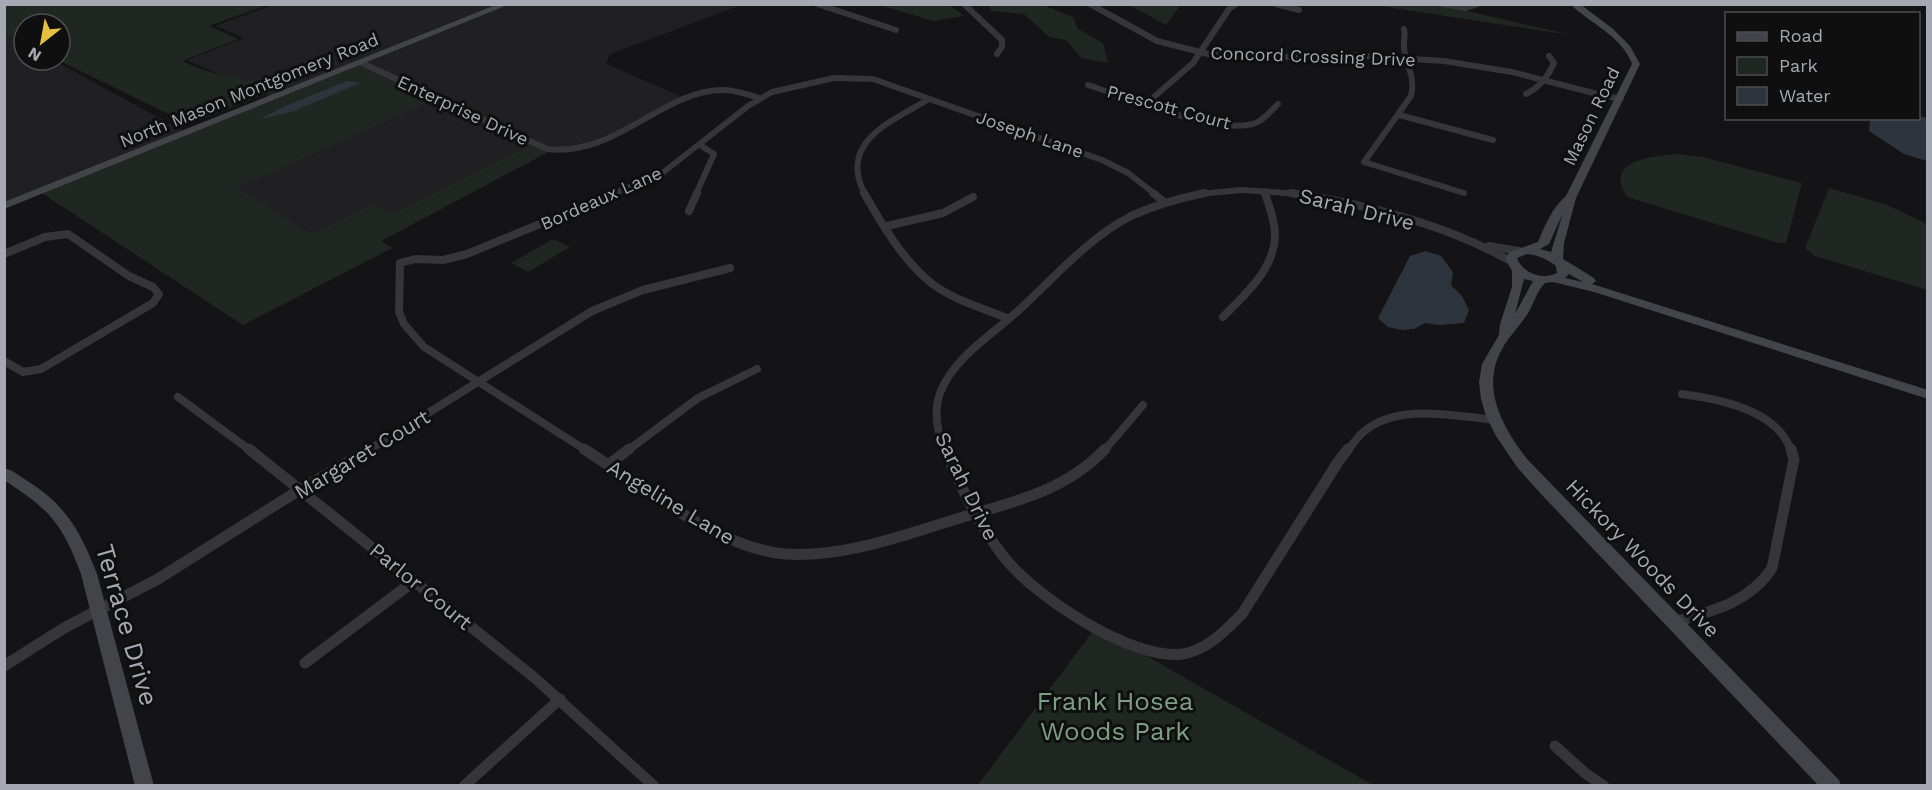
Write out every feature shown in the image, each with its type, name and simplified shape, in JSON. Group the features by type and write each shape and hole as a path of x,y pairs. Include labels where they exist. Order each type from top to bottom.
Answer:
{"main road":[{"name":"North Mason Montgomery Road","path":"4,206 506,4"},
{"name":"Mason Road","path":"1560,262 1557,238 1570,208 1571,198 1635,69 1634,57 1624,44 1574,4"},
{"name":"Mason Road","path":"1515,266 1514,254 1543,244 1550,225 1562,205 1571,198"},
{"path":"1523,251 1542,252 1591,282 1684,311 1722,328"},
{"name":"Hickory Woods Drive","path":"1504,334 1524,310 1533,286 1563,274 1560,262"},
{"path":"1515,266 1548,279 1597,289 1928,395"},
{"name":"Hickory Woods Drive","path":"1515,266 1519,290 1507,315 1504,334 1487,373 1489,400 1495,420 1507,443 1528,470 1832,786"},
{"name":"Terrace Drive","path":"4,472 34,492 60,515 76,540 86,565 145,786"}],"street":[{"path":"817,4 896,30"},
{"path":"964,4 999,35 1003,42 997,54"},
{"name":"Concord Crossing Drive","path":"1090,4 1145,36 1171,46 1200,53 1254,58 1332,55 1406,58 1481,66 1621,98"},
{"path":"1147,103 1186,69 1200,53 1229,9 1236,4"},
{"path":"1276,4 1299,10"},
{"path":"1442,4 1470,8 1478,4"},
{"path":"1404,29 1406,36 1402,46 1414,88 1400,115 1364,162 1464,193"},
{"path":"1526,94 1538,89 1545,80 1554,63 1549,56"},
{"name":"Enterprise Drive","path":"362,63 547,148 566,152 587,148 680,100 700,93 720,90 735,91 759,98"},
{"name":"Bordeaux Lane","path":"400,263 415,259 443,260 488,246 650,179 700,145 759,98 788,87 845,77 867,78 887,84"},
{"name":"Joseph Lane","path":"887,84 1102,160 1128,173 1164,202"},
{"name":"Prescott Court","path":"1088,85 1212,123 1238,126 1260,121 1278,104"},
{"path":"929,99 872,136 859,152 856,161 857,179 909,260 932,283 1009,320"},
{"path":"1400,115 1493,140"},
{"path":"689,211 714,154 700,145"},
{"path":"1223,317 1252,285 1271,258 1275,237 1265,191"},
{"name":"Sarah Drive","path":"1495,420 1419,413 1388,418 1363,432 1338,462 1242,614 1225,633 1211,644 1183,654 1161,655 1138,650 1047,598 1011,567 995,547 976,513 941,440 936,415 937,403 943,386 954,371 1117,224 1164,202 1212,192 1265,191 1320,198 1372,210 1478,244 1523,251"},
{"path":"887,226 941,214 964,204 973,197"},
{"path":"4,254 45,237 68,234 129,276 153,287 159,294 153,303 41,369 23,372 4,361"},
{"name":"Sarah Drive","path":"1478,244 1515,266"},
{"name":"Angeline Lane","path":"400,263 398,307 404,324 424,347 712,531 745,545 773,552 813,554 843,551 1029,497 1076,475 1109,445 1143,405"},
{"name":"Margaret Court","path":"4,666 64,628 158,579 592,311 613,300 643,290 730,268"},
{"path":"608,465 698,398 757,369"},
{"path":"1674,622 1742,600 1766,581 1772,568 1794,459 1792,449 1784,436 1761,418 1731,405 1682,394"},
{"name":"Parlor Court","path":"178,397 212,420 301,489 560,699 654,786"},
{"path":"304,663 414,581"},
{"path":"464,786 560,699"},
{"path":"1555,746 1585,774 1604,786"}],"shaded area":[{"path":"273,5 741,5 610,54 606,64 685,98 587,148 566,152 552,150 381,241 392,248 243,325 41,192 5,206 4,35 12,39 12,72 72,70 187,133 273,97 187,60 244,38 215,26"}],"green space":[{"path":"4,5 267,5 209,26 238,39 182,61 222,75 291,84 189,124 72,67 72,12 12,12 12,38 5,35"},
{"path":"880,5 949,5 964,16 933,21"},
{"path":"988,5 1043,5 1073,17 1078,29 1103,43 1108,63 1081,58 1066,40 1049,37 1024,14 992,11"},
{"path":"1129,5 1181,5 1166,25"},
{"path":"1373,5 1441,5 1571,35"},
{"path":"362,63 438,98 237,188 312,234 373,204 392,214 536,143 552,150 381,241 392,248 243,325 40,192"},
{"path":"1676,154 1702,157 1802,183 1786,243 1778,243 1627,197 1621,184 1621,175 1625,168 1650,157"},
{"path":"1829,188 1885,204 1927,224 1927,290 1815,256 1805,248"},
{"path":"553,239 570,247 528,272 511,263"},
{"name":"Frank Hosea Woods Park","path":"1096,627 1373,785 977,786"}],"water":[{"path":"347,81 360,83 294,111 260,119 283,107"},
{"path":"1920,116 1927,118 1927,161 1904,154 1869,131 1870,120 1920,120"},
{"path":"1426,251 1441,256 1453,272 1451,285 1462,296 1469,310 1464,323 1439,325 1425,323 1414,329 1402,330 1388,327 1378,318 1410,256"}]}
